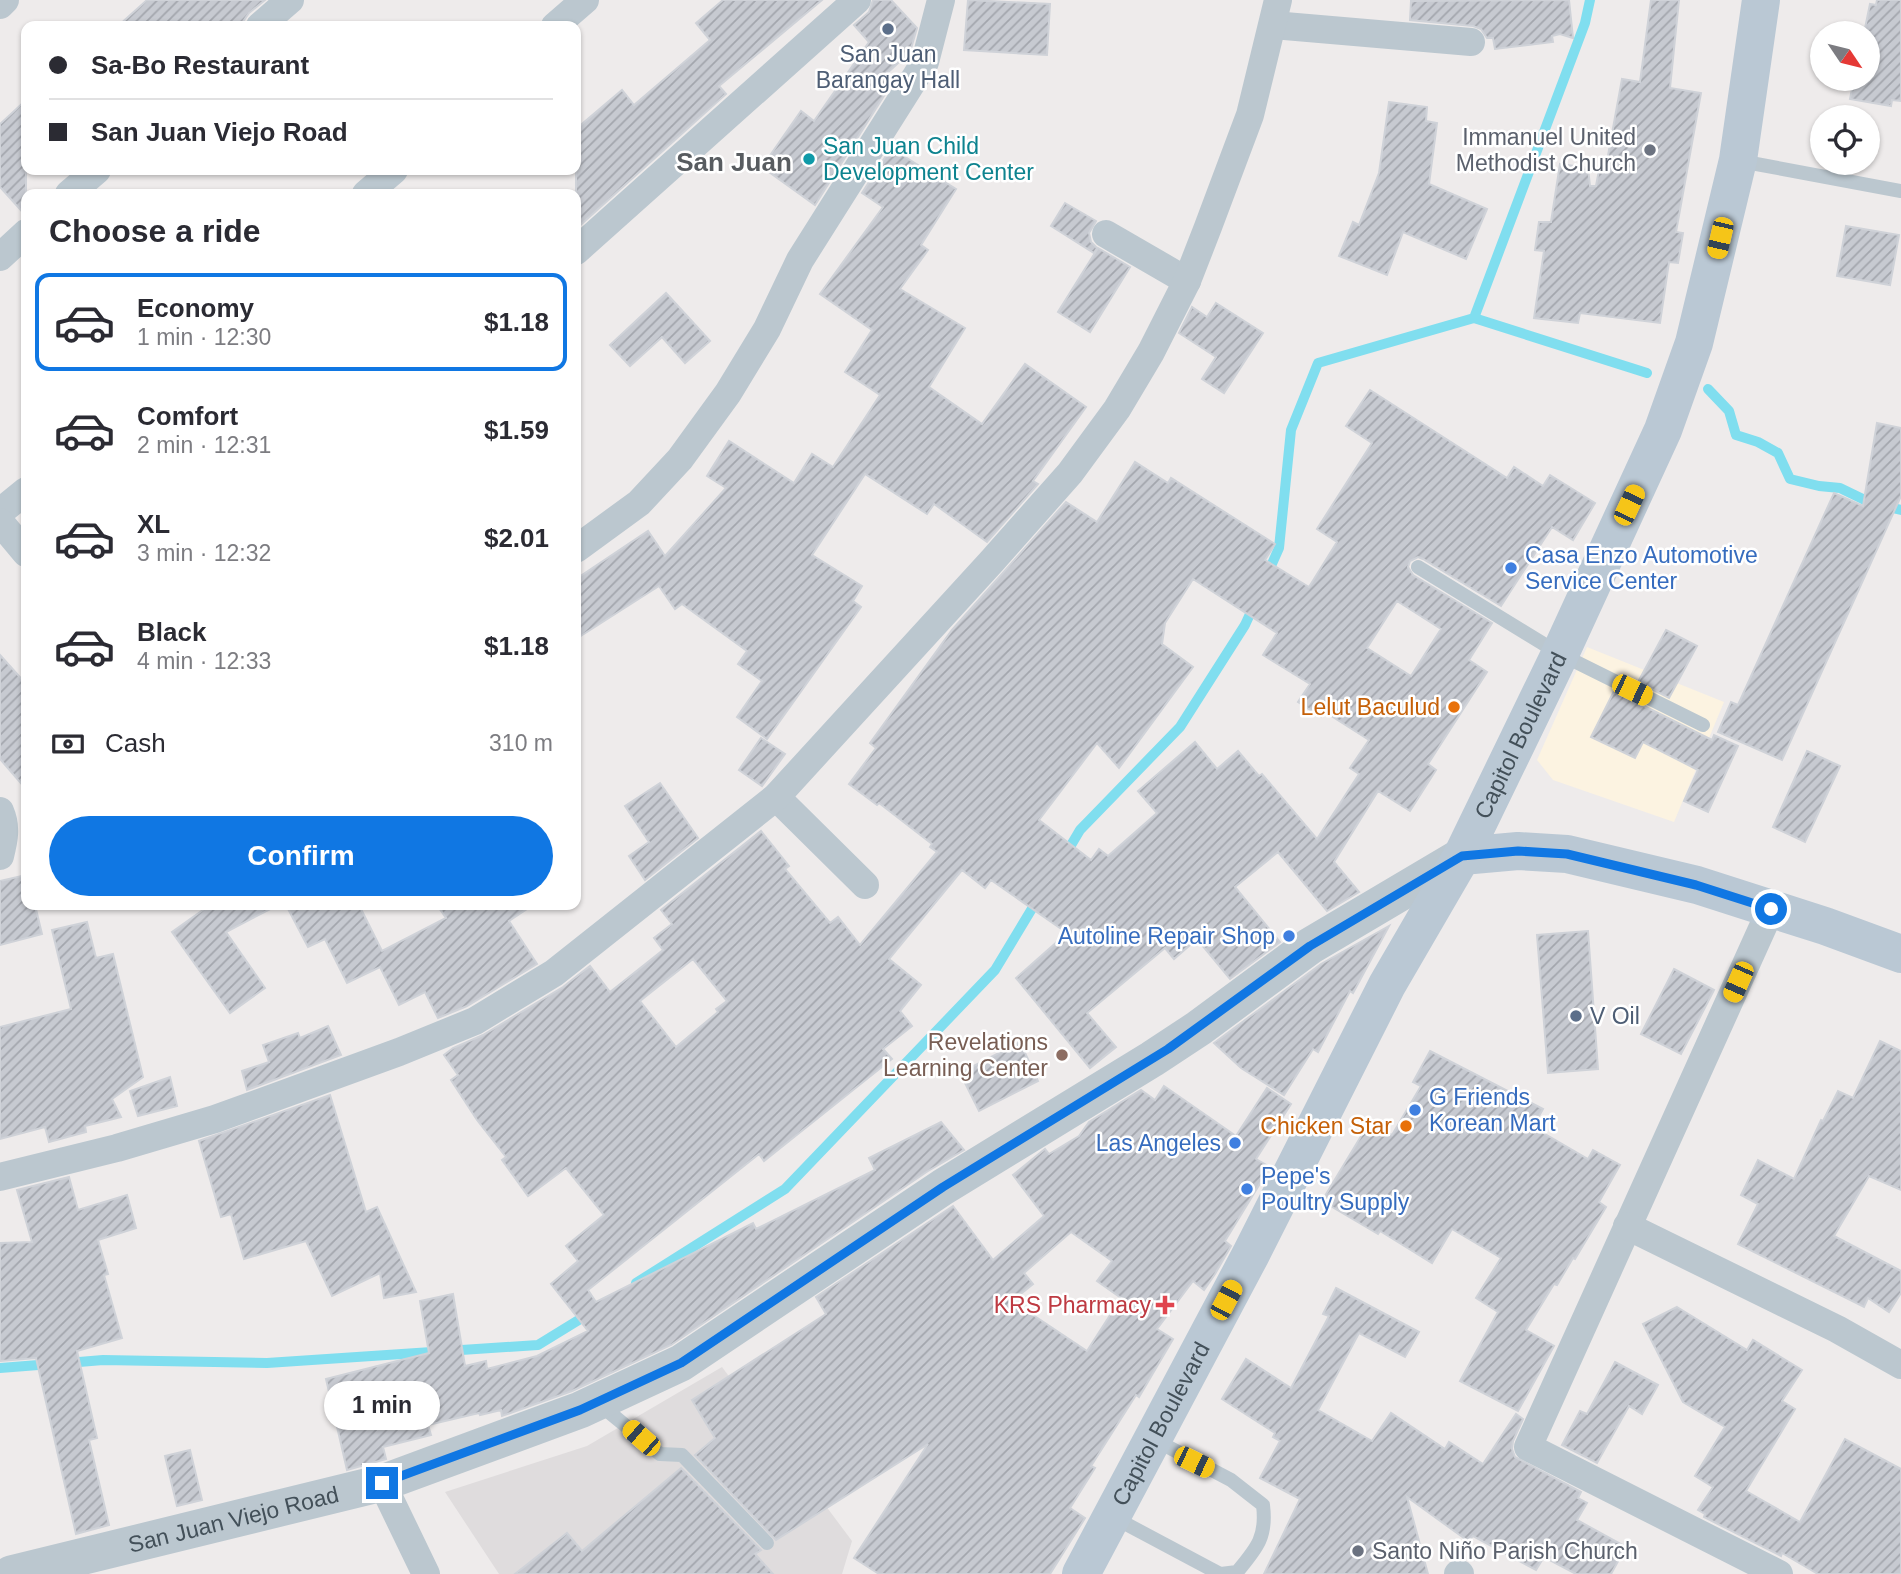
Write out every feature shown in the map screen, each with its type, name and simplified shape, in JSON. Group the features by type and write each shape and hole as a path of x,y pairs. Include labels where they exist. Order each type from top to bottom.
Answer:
{"main road":[{"name":"Capitol Boulevard","path":"1082,1574 1251,1254 1387,985 1462,856 1560,654 1663,430 1694,343 1738,160 1761,0"},
{"path":"1462,856 1518,851 1567,854 1696,885 1901,954"}],"street":[{"path":"0,5 5,0"},
{"path":"266,21 290,0"},
{"path":"561,21 584,0"},
{"path":"581,247 857,0"},
{"path":"581,545 639,503 680,459 728,393 767,329 800,260 925,62 941,0"},
{"path":"0,1177 117,1148 215,1119 399,1052 475,1021 554,973 776,797 974,582 1070,473 1117,409 1152,352 1187,281 1250,115 1276,12 1471,42"},
{"path":"75,189 91,175"},
{"path":"372,189 388,175"},
{"path":"1106,234 1187,281"},
{"path":"0,257 21,238"},
{"path":"0,512 21,495"},
{"path":"0,523 21,547"},
{"path":"776,797 865,885"},
{"path":"0,811 4,819 5,836 0,856"},
{"name":"San Juan Viejo Road","path":"11,1574 382,1483 596,1402 681,1363 943,1187 1199,1028 1310,946 1462,856"},
{"path":"1771,909 1528,1447 1779,1574"},
{"path":"1627,1226 1837,1329 1901,1365"},
{"path":"382,1483 426,1574"}],"lane":[{"path":"1738,160 1901,191"},
{"path":"1418,567 1560,654 1703,725"},
{"path":"596,1402 660,1454 682,1455 767,1543"},
{"path":"1112,1516 1220,1574 1237,1572 1257,1548 1266,1525 1263,1505 1231,1480 1153,1439"}],"shaded area":[{"path":"1587,647 1724,702 1674,822 1553,780 1537,760"},
{"path":"722,1367 852,1541 842,1574 499,1574 445,1492 587,1446"}],"building":[{"path":"147,0 265,0 243,21 124,21"},
{"path":"723,0 822,0 719,86 726,94 581,224 581,189 576,189 576,175 581,175 581,125 622,90 634,105 710,40 696,23"},
{"path":"873,0 891,0 917,28 910,52 883,77 892,83 815,205 762,167 801,111 814,121 869,42 854,25 869,12"},
{"path":"968,0 1050,4 1047,55 964,50"},
{"path":"1569,0 1573,38 1560,34 1552,36 1553,42 1495,49 1493,38 1487,38 1481,29 1473,26 1410,20 1411,1"},
{"path":"1651,0 1679,0 1670,88 1701,93 1676,232 1683,233 1678,263 1669,262 1660,323 1580,313 1578,323 1534,318 1544,251 1535,250 1539,222 1551,222 1560,164 1588,168 1590,186 1596,186 1599,170 1605,172 1622,79 1640,82"},
{"path":"1877,0 1901,0 1901,101 1892,100 1891,106 1850,99 1852,91 1880,91 1880,21 1866,21 1870,4 1876,5"},
{"path":"1389,102 1427,107 1426,121 1437,123 1429,184 1487,209 1466,259 1403,232 1387,275 1339,256 1353,222 1359,225 1379,173"},
{"path":"21,105 21,175 26,175 26,189 21,189 21,210 0,187 0,124"},
{"path":"891,148 956,189 921,245 928,250 900,289 965,328 929,387 982,424 1025,364 1086,407 1033,481 1038,484 987,542 934,504 927,514 865,474 812,555 862,586 853,601 861,607 767,739 737,717 762,681 738,664 747,651 682,604 675,609 659,586 581,636 581,576 648,531 665,556 726,488 707,476 729,441 794,483 812,454 833,467 880,395 845,372 872,330 820,294 883,207 862,193"},
{"path":"1065,203 1096,221 1089,233 1091,242 1097,248 1094,253 1051,226"},
{"path":"1846,226 1899,235 1890,285 1837,276"},
{"path":"1098,248 1130,267 1090,332 1058,312"},
{"path":"666,293 710,341 685,363 662,337 630,366 610,345"},
{"path":"1216,303 1263,333 1224,393 1202,379 1216,357 1179,333 1192,307 1207,317"},
{"path":"1370,390 1507,478 1514,467 1543,486 1550,475 1595,503 1573,540 1552,527 1501,606 1423,559 1418,557 1410,561 1408,567 1413,575 1492,623 1469,660 1487,672 1428,764 1436,770 1410,811 1378,791 1334,862 1359,892 1327,911 1278,852 1235,887 1280,942 1230,979 1197,939 1174,959 1165,948 1087,1013 1116,1047 1090,1068 1016,978 1067,933 991,880 985,888 962,870 889,959 921,985 900,1011 912,1026 883,1049 892,1059 764,1161 759,1154 588,1290 596,1302 753,1223 756,1229 875,1170 869,1158 941,1122 964,1150 928,1171 671,1345 572,1391 502,1416 501,1410 428,1425 431,1435 383,1447 386,1459 347,1470 326,1379 429,1353 420,1301 453,1294 465,1366 486,1361 487,1369 537,1356 588,1331 551,1284 578,1261 566,1246 604,1215 566,1168 528,1196 502,1160 506,1157 451,1080 458,1075 444,1055 563,987 590,966 610,992 663,950 654,938 672,924 661,910 761,831 789,866 785,869 830,923 838,917 860,945 937,852 930,847 932,844 879,803 877,805 849,784 876,748 870,743 952,630 1066,502 1097,522 1135,462 1168,483 1171,478 1275,544 1265,560 1309,587 1337,542 1317,529 1372,443 1346,426","holes":["1193,579 1277,633 1263,655 1310,684 1298,702 1321,717 1325,712 1369,740 1350,768 1359,774 1317,839 1262,774 1259,776 1238,751 1217,769 1195,742 1138,791 1157,813 1108,856 1099,849 1091,860 1039,820 1097,743 1119,768 1193,667 1162,644 1165,623","1397,601 1441,629 1411,676 1367,648","693,959 727,1001 716,1009 718,1012 676,1047 640,1001"]},
{"path":"1877,423 1901,428 1901,496 1782,760 1718,732 1731,702 1738,705 1834,493 1863,506"},
{"path":"1666,630 1697,646 1669,698 1638,682"},
{"path":"0,655 21,678 21,783 0,759"},
{"path":"1614,691 1712,740 1714,735 1738,746 1708,812 1684,801 1698,770 1643,742 1635,758 1591,737"},
{"path":"761,738 785,754 762,786 739,770"},
{"path":"1807,751 1840,766 1805,842 1773,827"},
{"path":"660,783 698,838 645,880 629,856 649,842 625,806"},
{"path":"21,876 21,910 36,910 42,934 0,945 0,881"},
{"path":"203,910 268,910 226,932 265,988 230,1013 172,932"},
{"path":"289,910 362,910 382,951 446,918 440,910 526,910 509,921 537,964 467,1006 438,1018 425,992 399,1005 380,967 347,983 325,939 308,947"},
{"path":"87,922 96,958 113,954 143,1077 112,1099 121,1117 85,1126 86,1132 49,1142 45,1127 0,1139 0,1027 71,1009 52,930"},
{"path":"1389,926 1318,1052 1313,1049 1284,1095 1241,1068 1214,1043 1321,964"},
{"path":"1588,931 1598,1069 1548,1073 1537,935"},
{"path":"1674,969 1714,990 1681,1054 1641,1034"},
{"path":"328,1026 341,1055 247,1090 242,1071 269,1062 263,1045 298,1033 300,1038"},
{"path":"1880,1041 1901,1051 1901,1190 1869,1176 1834,1236 1901,1271 1901,1293 1889,1312 1868,1298 1864,1307 1738,1244 1758,1204 1741,1195 1758,1160 1794,1179 1821,1120 1823,1121 1838,1091 1853,1098"},
{"path":"1020,1042 1038,1081 979,1111 960,1073"},
{"path":"1430,1051 1543,1109 1533,1127 1588,1159 1593,1150 1620,1165 1599,1202 1606,1207 1575,1259 1573,1258 1557,1285 1554,1284 1526,1330 1554,1346 1518,1411 1460,1381 1498,1312 1476,1298 1501,1258 1452,1229 1432,1263 1380,1231 1378,1234 1322,1201 1369,1123 1392,1135 1421,1086 1413,1082"},
{"path":"170,1077 177,1106 138,1116 130,1091"},
{"path":"1164,1086 1236,1136 1267,1088 1291,1104 1256,1159 1270,1167 1225,1241 1231,1246 1215,1274 1204,1290 1193,1281 1157,1329 1173,1339 1139,1397 1136,1395 1091,1466 1095,1468 1070,1508 1085,1518 1050,1574 879,1574 854,1558 928,1444 776,1540 695,1455 715,1438 692,1400 826,1314 816,1297 953,1206 993,1260 1044,1216 1013,1175 1045,1149 1049,1154 1079,1136 1089,1122 1141,1090 1155,1100","holes":["1071,1232 1112,1261 1097,1281 1121,1298 1087,1351 1012,1301 1033,1284 1024,1273"]},
{"path":"330,1095 366,1212 377,1207 416,1292 384,1298 380,1273 332,1296 306,1241 244,1259 231,1214 221,1217 199,1141"},
{"path":"69,1177 78,1210 127,1195 136,1228 98,1240 108,1274 104,1275 122,1338 77,1351 97,1438 89,1440 109,1525 76,1534 36,1358 0,1361 0,1243 32,1242 17,1190"},
{"path":"1336,1288 1419,1332 1405,1357 1359,1333 1318,1410 1372,1441 1391,1413 1445,1449 1449,1442 1483,1464 1516,1414 1523,1419 1513,1441 1515,1457 1581,1492 1578,1498 1587,1503 1577,1520 1626,1547 1611,1574 1576,1574 1544,1557 1536,1570 1473,1536 1468,1541 1407,1497 1428,1574 1264,1574 1300,1499 1260,1478 1280,1441 1273,1437 1275,1433 1222,1399 1246,1359 1291,1388 1329,1316 1323,1314"},
{"path":"1677,1307 1747,1350 1753,1340 1802,1370 1782,1401 1795,1409 1746,1491 1800,1522 1845,1439 1901,1469 1901,1574 1818,1574 1782,1553 1781,1556 1704,1517 1705,1514 1698,1510 1713,1487 1695,1476 1725,1427 1683,1402 1643,1324"},
{"path":"1615,1362 1658,1385 1642,1414 1629,1406 1597,1463 1562,1445 1580,1411 1587,1414"},
{"path":"190,1450 202,1500 177,1506 165,1456"},
{"path":"681,1468 761,1550 755,1554 773,1574 515,1574 567,1533 582,1551"}],"waterway":[{"path":"1267,575 1279,548 1291,430 1318,363 1474,318 1585,23 1590,0"},
{"path":"1474,318 1647,373"},
{"path":"1708,389 1729,411 1736,435 1758,442 1778,453 1790,479 1840,488 1871,503 1901,510"},
{"path":"1064,857 1080,830 1180,727 1245,625 1255,603"},
{"path":"636,1283 785,1189 995,970 1039,897"},
{"path":"67,1363 103,1360 267,1363 538,1345 590,1313"},
{"path":"0,1368 51,1364"}],"place":[{"name":"San Juan Barangay Hall","path":"888,29"},
{"name":"Immanuel United Methodist Church","path":"1650,150"},
{"name":"San Juan Child Development Center","path":"809,159"},
{"name":"Casa Enzo Automotive Service Center","path":"1511,568"},
{"name":"Lelut Baculud","path":"1454,707"},
{"name":"Autoline Repair Shop","path":"1289,936"},
{"name":"V Oil","path":"1576,1016"},
{"name":"Revelations Learning Center","path":"1062,1055"},
{"name":"G Friends Korean Mart","path":"1415,1110"},
{"name":"Chicken Star","path":"1406,1126"},
{"name":"Las Angeles","path":"1235,1143"},
{"name":"Pepe's Poultry Supply","path":"1247,1189"},
{"name":"KRS Pharmacy","path":"1165,1305"},
{"name":"Santo Niño Parish Church","path":"1358,1551"}],"district":[{"name":"San Juan","path":"734,162"}],"route":[{"path":"382,1483 580,1410 681,1363 943,1187 1168,1049 1310,946 1462,856 1518,851 1567,854 1696,885 1771,909"}]}
